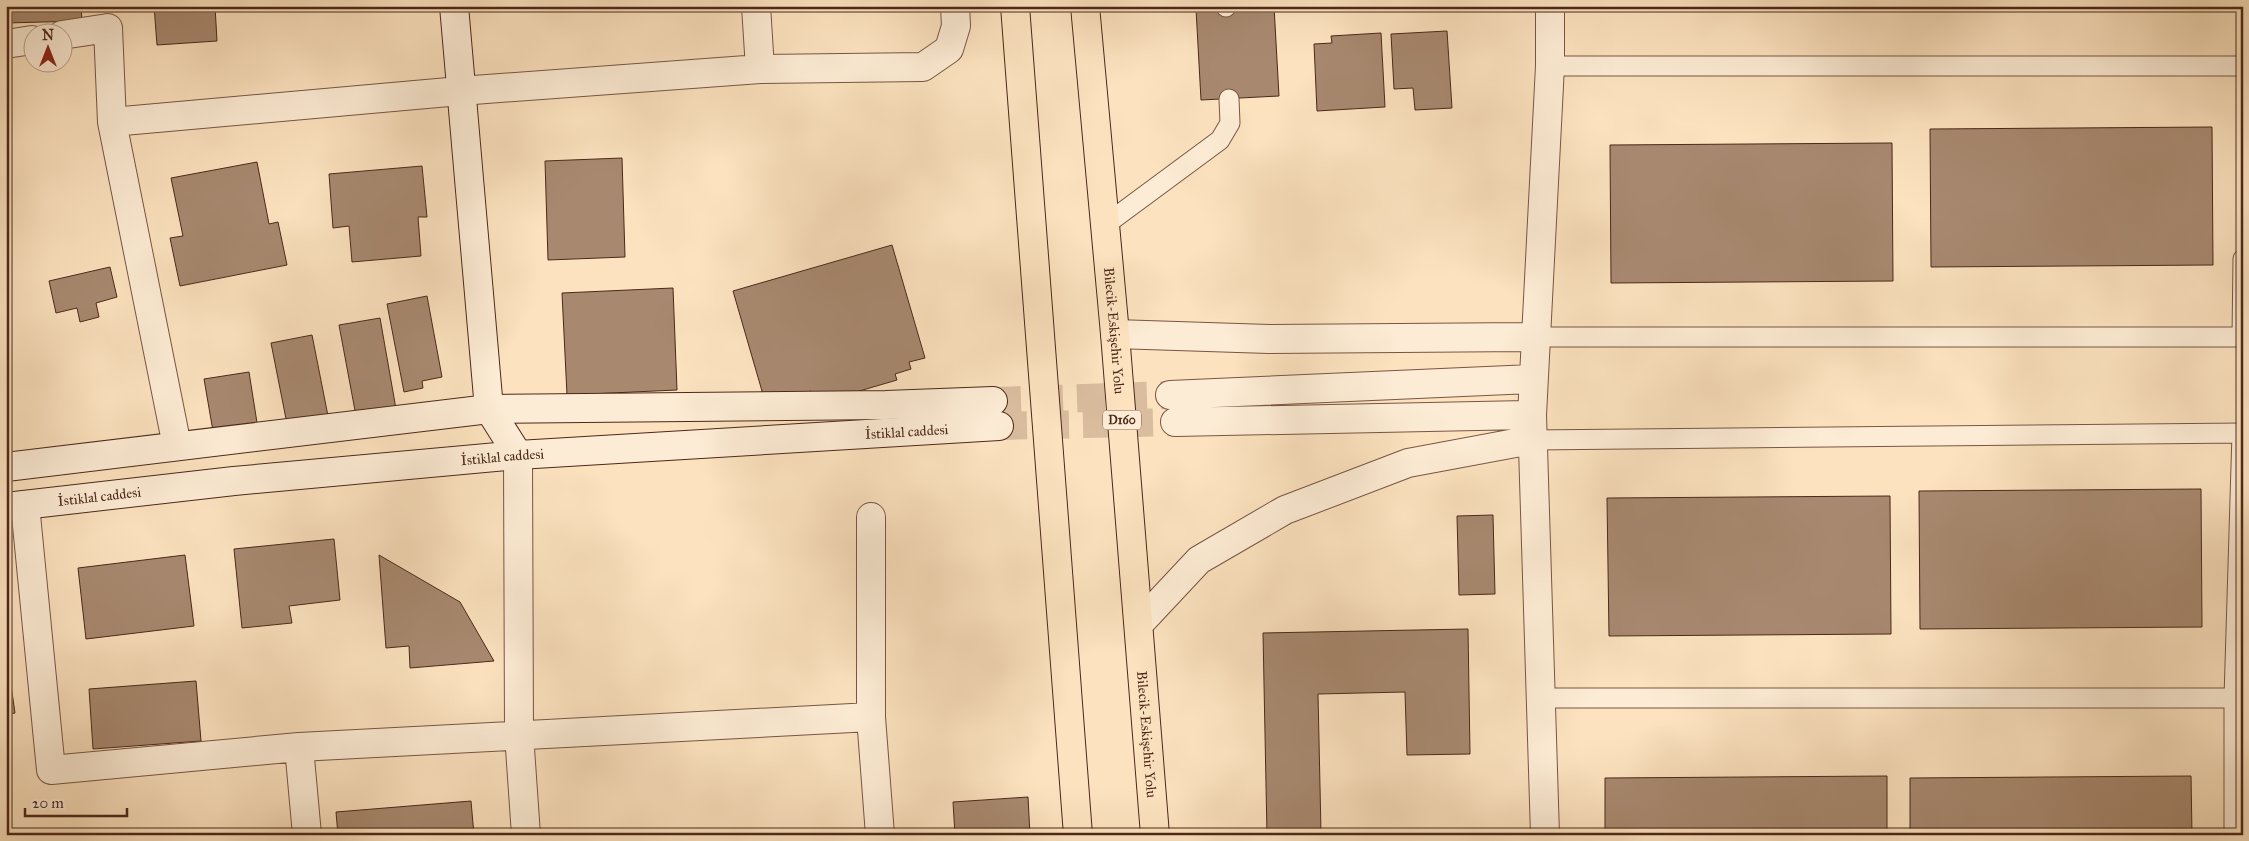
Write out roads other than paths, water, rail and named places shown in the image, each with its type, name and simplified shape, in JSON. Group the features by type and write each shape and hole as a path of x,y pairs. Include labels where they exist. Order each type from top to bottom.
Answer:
{"main road":[{"path":"1015,6 1078,835"},
{"name":"Bilecik-Eskişehir Yolu","path":"1085,6 1115,334 1155,835"}],"street":[{"path":"454,6 489,409 518,455 519,734 526,835"},
{"path":"756,6 760,69"},
{"path":"112,122 460,92 760,69 923,67 950,50 956,26 955,6"},
{"path":"1544,835 1532,427 1550,66 1550,6"},
{"path":"72,31 107,17 112,122 177,446"},
{"path":"6,44 22,42"},
{"path":"1115,334 1269,340 1536,337"},
{"path":"1170,394 1533,379"},
{"name":"İstiklal caddesi","path":"16,506 234,481 996,414 886,405 489,409"},
{"path":"6,467 489,409"},
{"path":"1175,422 1532,427"},
{"path":"1139,624 1199,560 1285,510 1408,463 1532,427"},
{"path":"16,506 51,770 299,747 871,717"},
{"path":"871,516 871,717 880,835"},
{"path":"299,747 307,835"}],"lane":[{"path":"1550,66 2243,66"},
{"path":"1105,225 1220,140 1230,123 1230,99"},
{"path":"1536,337 2243,337 2243,259"},
{"path":"1532,427 2242,433 2234,835"},
{"path":"1540,698 2238,698"}],"tunnel":[{"path":"993,401 1170,395"},
{"path":"999,426 1175,422"}]}
